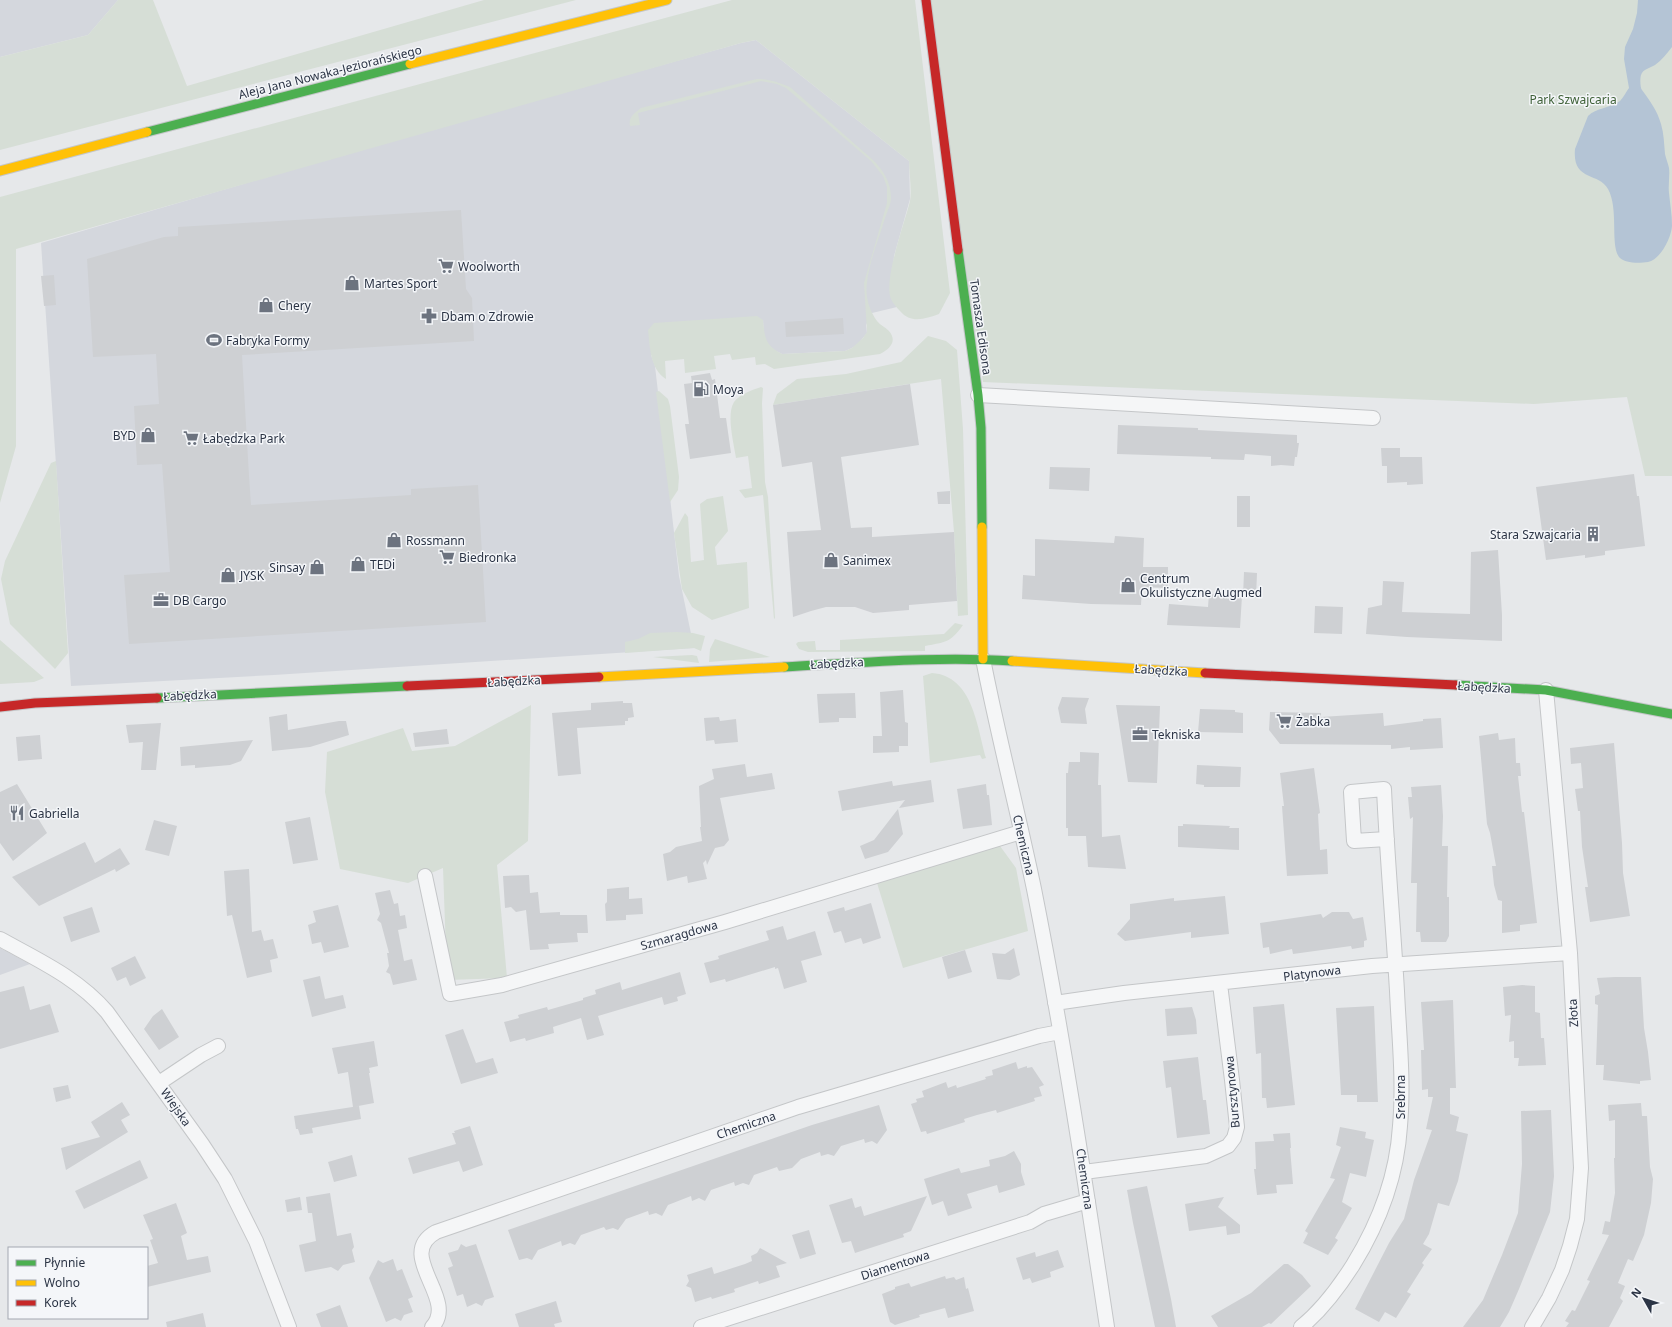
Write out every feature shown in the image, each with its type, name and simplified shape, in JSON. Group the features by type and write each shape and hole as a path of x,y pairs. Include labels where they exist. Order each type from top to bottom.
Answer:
{"street":[{"name":"Aleja Jana Nowaka-Jeziorańskiego","path":"0,170 376,72 667,0"},
{"name":"Tomasza Edisona","path":"926,0 945,158 978,395 981,428 982,660"},
{"path":"978,395 1374,418"},
{"name":"Łabędzka","path":"0,707 35,703 475,684 929,659 982,660 1546,690 1672,714"},
{"name":"Chemiczna","path":"982,660 1022,832 1055,1003 1084,1172 1107,1327"},
{"name":"Złota","path":"1532,1327 1549,1298 1562,1270 1570,1246 1577,1219 1581,1168 1570,952 1546,690"},
{"name":"Szmaragdowa","path":"425,876 450,994 502,985 679,936 1022,832"},
{"name":"Srebrna","path":"1301,1327 1326,1302 1346,1277 1372,1234 1389,1185 1397,1155 1401,1100 1395,965 1387,839"},
{"name":"Wiejska","path":"0,939 69,978 95,998 108,1012 215,1163 256,1241 289,1327"},
{"name":"Platynowa","path":"1055,1003 1124,993 1395,965 1570,952"},
{"name":"Bursztynowa","path":"1084,1172 1206,1156 1228,1146 1234,1138 1236,1127 1232,1080 1220,984"},
{"name":"Chemiczna","path":"432,1327 438,1321 440,1313 438,1300 423,1265 421,1253 425,1240 436,1232 798,1107 1039,1036 1060,1032"},
{"path":"158,1083 201,1054 218,1046"},
{"name":"Diamentowa","path":"701,1327 1030,1222 1044,1214 1088,1201"}],"shaded area":[{"path":"0,0 118,0 88,35 0,57"},
{"path":"756,40 909,161 910,199 894,256 891,298 897,307 872,313 866,325 867,333 858,344 852,348 845,351 782,354 774,350 767,343 764,337 763,320 651,355 655,366 679,576 694,648 274,675 71,686 41,243 442,126"},
{"path":"0,948 30,964 0,975"}],"green space":[{"path":"118,0 153,0 187,86 484,0 576,0 0,150 0,57 88,35"},
{"path":"732,0 915,0 950,293 939,314 923,319 909,318 904,315 894,304 889,290 892,265 911,196 909,161 756,40 741,43 16,249 16,446 0,503 0,197"},
{"name":"Park Szwajcaria","path":"926,0 1672,0 1672,476 1645,476 1627,397 1534,404 983,382"},
{"path":"757,79 774,81 790,87 873,160 886,177 890,187 891,200 874,250 868,275 867,293 868,303 874,317 889,331 893,339 891,345 880,354 774,369 765,364 756,365 755,357 732,360 730,354 714,356 716,369 685,373 684,359 665,361 666,379 657,370 650,350 648,330 654,323 757,316 763,320 765,336 769,344 776,351 782,354 845,351 852,348 867,332 864,283 887,203 887,187 883,176 871,161 786,88 777,84 761,81 638,113 640,125 630,126 631,118 641,108"},
{"path":"928,336 946,341 957,350 963,429 968,615 958,616 954,532 941,379 773,405 777,394 797,379 846,374 901,362"},
{"path":"761,387 763,388 762,403 765,482 768,497 774,619 763,495 745,498 739,490 752,488 748,456 736,458 732,438 731,422 734,402 750,391"},
{"path":"659,391 668,399 670,406 679,477 678,490 670,502 656,392"},
{"path":"56,461 68,653 55,669 10,624 1,579 5,561 51,463"},
{"path":"723,496 728,531 715,547 717,565 747,562 749,608 712,620 692,607 682,589 674,533 685,513 688,517 691,562 704,560 700,504 707,499"},
{"path":"955,623 963,625 955,635 947,641 925,646 925,651 808,652 799,649 796,644 798,642 815,641 816,650 840,650 840,640 944,634"},
{"path":"650,633 693,633 705,636 701,651 694,648 625,653 625,642 638,639"},
{"path":"715,639 770,657 709,662 710,649"},
{"path":"0,640 44,678 34,682 0,684"},
{"path":"697,656 699,663 653,657"},
{"path":"932,673 946,676 956,683 965,693 976,718 986,758 982,759 980,755 930,763 923,676"},
{"path":"531,705 528,841 497,865 507,978 447,980 443,868 408,883 340,869 325,792 327,752 403,728 412,751 455,746"},
{"path":"1000,846 1016,868 1028,931 903,968 877,883"}],"water":[{"path":"1638,0 1672,0 1672,47 1658,63 1643,71 1640,81 1641,89 1655,110 1662,128 1665,154 1669,168 1672,226 1670,236 1657,257 1648,262 1637,263 1625,261 1619,257 1615,244 1613,206 1608,189 1599,180 1582,172 1575,159 1575,149 1588,116 1595,111 1620,101 1629,88 1624,59 1625,47 1633,29 1637,13"}],"building":[{"name":"Łabędzka Park","path":"461,210 466,289 472,298 474,341 242,355 249,476 251,505 411,495 411,489 478,485 486,622 129,644 124,575 170,572 162,464 137,465 134,406 159,404 156,354 93,357 87,259 164,237 178,236 178,227"},
{"path":"54,275 56,305 44,306 41,276"},
{"path":"843,318 844,334 786,337 785,322"},
{"path":"710,373 712,380 715,379 720,418 726,418 731,453 690,459 685,424 689,424 684,384 692,383 691,376"},
{"path":"910,384 919,445 841,457 851,528 872,527 872,537 954,532 957,601 909,605 909,610 873,613 855,607 826,607 793,617 787,532 821,530 812,462 782,467 773,405"},
{"path":"1118,425 1198,428 1198,430 1297,435 1297,443 1299,443 1294,466 1271,466 1271,456 1245,454 1244,460 1211,459 1211,457 1117,454"},
{"path":"1381,448 1400,448 1400,457 1422,457 1423,484 1407,485 1407,482 1387,483 1387,466 1382,466"},
{"path":"1050,467 1090,468 1089,491 1049,489"},
{"path":"1634,474 1637,496 1639,496 1645,546 1605,551 1605,555 1585,558 1585,555 1546,560 1536,487"},
{"path":"950,491 950,504 938,504 937,492"},
{"path":"1237,496 1250,496 1250,527 1237,527"},
{"path":"1115,536 1144,538 1143,567 1168,567 1168,588 1142,587 1141,605 1091,604 1022,599 1023,575 1035,576 1035,539 1114,543"},
{"path":"1498,550 1502,641 1366,634 1368,608 1382,605 1383,581 1404,582 1402,612 1470,614 1471,552"},
{"path":"1244,572 1257,573 1256,598 1243,597"},
{"path":"1209,594 1242,596 1240,628 1167,625 1169,604 1208,607"},
{"path":"1315,606 1343,607 1342,634 1314,633"},
{"path":"903,690 905,722 908,723 908,746 899,746 899,752 873,753 873,736 882,736 880,692"},
{"path":"855,693 856,718 839,718 839,722 819,723 817,694"},
{"path":"1062,697 1089,698 1085,709 1087,724 1061,723 1058,708"},
{"path":"623,701 623,703 632,703 634,717 628,718 628,721 625,721 625,725 577,728 581,774 558,776 552,713 591,710 591,703"},
{"name":"Tekniska","path":"1116,705 1160,706 1157,783 1128,782"},
{"path":"1200,709 1235,710 1235,712 1243,713 1243,733 1198,732"},
{"path":"1270,712 1321,713 1321,717 1383,713 1384,726 1423,721 1423,719 1441,718 1443,748 1410,750 1410,747 1391,749 1391,745 1280,744 1269,730"},
{"path":"287,714 288,730 346,721 349,735 310,747 272,751 269,717"},
{"path":"719,717 720,721 736,719 738,742 715,744 714,740 706,741 704,718"},
{"path":"161,723 156,770 141,770 143,742 129,743 126,725"},
{"path":"447,729 449,744 415,747 413,733"},
{"path":"1498,733 1499,740 1515,738 1516,763 1520,763 1521,776 1518,776 1522,812 1524,812 1537,923 1520,925 1520,931 1502,933 1502,901 1498,900 1494,885 1492,866 1496,866 1487,824 1479,736"},
{"path":"40,735 42,759 18,761 16,737"},
{"path":"253,740 241,761 230,765 195,768 195,765 181,766 180,747"},
{"path":"1614,743 1623,873 1630,916 1590,922 1585,887 1588,887 1582,847 1580,811 1578,811 1575,789 1583,788 1581,763 1571,764 1570,748"},
{"path":"1080,752 1099,753 1098,785 1101,785 1102,837 1120,835 1126,869 1088,867 1086,836 1068,836 1068,828 1066,828 1066,773 1068,773 1069,762 1080,762"},
{"path":"745,764 747,777 772,773 775,789 720,798 729,840 724,846 715,848 707,865 706,860 703,863 707,879 688,883 687,876 667,881 663,854 670,852 676,847 702,841 700,827 699,786 714,779 712,769"},
{"path":"1197,765 1241,767 1240,787 1204,787 1204,785 1196,784"},
{"path":"1314,768 1320,813 1318,814 1320,850 1327,849 1328,874 1287,876 1282,806 1284,806 1280,773"},
{"path":"931,780 934,802 899,808 905,800 842,811 838,791 892,781 893,786"},
{"name":"Gabriella","path":"17,784 47,833 13,861 0,843 0,792"},
{"path":"986,784 987,795 989,795 992,825 963,829 957,789"},
{"path":"1441,785 1443,816 1442,846 1448,846 1447,897 1449,897 1449,936 1446,942 1421,942 1420,932 1416,932 1417,883 1411,883 1413,817 1410,819 1408,797 1412,797 1411,787"},
{"path":"898,809 903,834 888,852 865,859 860,846 874,840"},
{"path":"310,817 318,860 293,864 285,822"},
{"path":"154,820 177,826 169,856 145,850"},
{"path":"1183,824 1230,826 1229,828 1239,828 1239,850 1178,847 1178,826 1183,826"},
{"path":"85,842 95,863 120,848 130,864 116,872 115,869 39,906 12,877"},
{"path":"249,869 252,932 261,930 264,941 273,939 278,958 270,960 272,972 247,978 232,915 227,916 224,871"},
{"path":"529,875 530,893 538,892 540,913 560,912 560,915 587,915 588,933 577,933 578,942 548,944 549,949 530,950 526,910 516,912 511,907 505,908 503,876"},
{"path":"629,887 629,899 642,898 643,914 626,915 626,920 606,921 605,904 607,902 607,889"},
{"path":"390,890 394,904 398,903 400,916 405,915 407,928 398,930 404,961 412,959 417,980 393,985 390,974 386,972 389,966 387,953 389,953 381,923 377,920 380,914 375,893"},
{"path":"1225,896 1229,934 1191,938 1191,932 1125,941 1117,934 1130,919 1130,904 1174,898 1174,901"},
{"path":"871,903 881,938 863,944 861,938 845,943 841,931 834,933 827,912 844,907 845,911"},
{"path":"338,905 349,947 324,953 321,942 312,944 308,925 316,922 313,911"},
{"path":"92,907 100,932 71,942 63,917"},
{"path":"1332,912 1349,912 1353,919 1363,917 1367,940 1364,941 1364,947 1352,949 1351,946 1293,954 1292,949 1270,954 1269,947 1263,948 1260,923 1321,914 1323,918"},
{"path":"783,926 787,940 815,931 822,955 801,961 807,982 784,989 778,968 775,969 775,967 726,982 725,979 710,983 704,963 719,959 718,956 769,940 766,931"},
{"path":"1014,948 1020,975 1010,980 997,979 992,953 1005,954"},
{"path":"965,950 972,972 948,979 942,957"},
{"path":"135,956 146,978 130,986 126,977 117,981 111,968"},
{"path":"680,972 686,994 677,997 678,1001 664,1005 662,997 598,1016 604,1035 587,1040 581,1018 553,1027 554,1033 526,1041 525,1038 510,1042 504,1022 519,1018 518,1015 547,1007 548,1010 583,1000 583,998 596,994 595,990 620,982 622,990"},
{"path":"320,976 325,999 343,995 346,1008 312,1017 303,980"},
{"path":"1641,977 1644,1028 1651,1080 1640,1081 1640,1084 1603,1080 1604,1065 1596,1065 1598,1005 1595,1004 1595,996 1600,994 1597,978"},
{"path":"1522,985 1535,986 1535,1012 1540,1013 1541,1038 1544,1038 1546,1065 1518,1066 1519,1058 1514,1058 1514,1041 1509,1042 1511,1015 1505,1016 1503,987"},
{"path":"24,986 30,1010 50,1004 59,1032 0,1049 0,992"},
{"path":"1453,1000 1456,1088 1450,1088 1450,1114 1459,1117 1456,1131 1468,1134 1458,1181 1449,1206 1438,1203 1429,1234 1423,1244 1432,1249 1422,1263 1424,1265 1407,1292 1411,1294 1396,1318 1385,1312 1379,1322 1355,1309 1389,1243 1404,1219 1414,1180 1432,1130 1426,1129 1433,1097 1428,1097 1428,1089 1422,1090 1421,1050 1424,1050 1421,1002"},
{"path":"1284,1004 1295,1105 1267,1108 1266,1098 1262,1098 1261,1053 1256,1054 1253,1007"},
{"path":"1374,1006 1378,1102 1357,1102 1357,1095 1341,1095 1336,1008"},
{"path":"1192,1007 1196,1020 1197,1034 1167,1036 1165,1009"},
{"path":"162,1009 179,1037 159,1050 144,1029 153,1016"},
{"path":"463,1029 476,1063 493,1058 498,1073 461,1084 445,1035"},
{"path":"374,1041 378,1066 369,1068 369,1073 374,1103 353,1107 348,1072 338,1074 332,1048"},
{"path":"1198,1057 1203,1100 1206,1100 1210,1134 1177,1138 1171,1087 1166,1088 1163,1061"},
{"path":"1016,1062 1018,1069 1027,1066 1027,1068 1032,1067 1044,1085 1039,1087 1042,1096 1034,1098 1035,1101 997,1113 996,1110 964,1119 965,1122 927,1134 926,1131 921,1132 911,1104 917,1102 916,1099 924,1097 922,1091 946,1082 948,1088 956,1085 957,1088 986,1079 985,1077 993,1075 992,1070"},
{"path":"68,1085 71,1098 56,1102 53,1088"},
{"path":"122,1102 130,1115 121,1120 128,1132 66,1170 61,1148 100,1137 91,1122"},
{"path":"1641,1103 1642,1116 1647,1116 1650,1167 1653,1179 1651,1203 1644,1235 1633,1261 1628,1259 1618,1283 1625,1286 1620,1298 1623,1301 1609,1327 1566,1327 1569,1323 1565,1321 1572,1310 1575,1311 1590,1281 1587,1280 1609,1235 1602,1234 1605,1221 1610,1222 1615,1193 1615,1120 1609,1121 1608,1105"},
{"path":"879,1105 887,1130 877,1144 872,1141 865,1143 864,1139 841,1146 834,1156 828,1154 821,1156 820,1152 801,1159 792,1168 779,1171 777,1167 754,1175 749,1185 743,1183 735,1186 734,1182 711,1190 705,1201 699,1198 692,1201 691,1196 668,1205 662,1216 656,1213 649,1215 648,1211 626,1219 618,1230 613,1228 606,1230 604,1227 581,1235 575,1245 570,1243 562,1246 561,1241 538,1250 532,1260 527,1258 519,1260 508,1230 812,1125"},
{"path":"359,1106 361,1119 312,1128 313,1133 300,1135 298,1129 296,1129 294,1116"},
{"path":"1551,1110 1554,1176 1550,1212 1519,1289 1509,1312 1500,1327 1463,1327 1483,1300 1518,1213 1522,1164 1521,1111"},
{"path":"470,1126 483,1165 463,1172 459,1161 413,1174 408,1158 456,1144 452,1133"},
{"path":"1340,1127 1366,1132 1365,1138 1374,1140 1366,1177 1350,1173 1342,1202 1352,1208 1335,1238 1338,1240 1328,1255 1303,1243 1308,1233 1305,1231 1335,1179 1330,1178 1341,1147 1336,1145"},
{"path":"1290,1133 1293,1184 1276,1185 1277,1193 1257,1195 1254,1169 1256,1169 1255,1142 1274,1141 1273,1134"},
{"path":"1014,1151 1021,1164 1021,1172 1025,1185 999,1193 997,1185 967,1194 972,1208 948,1216 943,1201 932,1205 924,1179 959,1168 961,1173 990,1166 989,1160 1005,1156"},
{"path":"352,1155 357,1176 334,1182 328,1162"},
{"path":"140,1160 148,1178 84,1209 75,1191"},
{"path":"1147,1186 1176,1327 1155,1327 1133,1223 1127,1190"},
{"path":"330,1193 337,1236 351,1233 354,1247 352,1250 355,1262 343,1265 338,1271 331,1267 305,1272 299,1245 316,1241 312,1213 308,1213 306,1197"},
{"path":"927,1196 911,1231 903,1234 904,1237 855,1253 851,1241 842,1243 829,1205 852,1198 855,1208 861,1206 864,1216"},
{"path":"300,1197 302,1210 287,1212 285,1200"},
{"path":"1224,1197 1218,1207 1240,1225 1240,1233 1227,1235 1226,1226 1189,1231 1185,1204"},
{"path":"176,1203 187,1233 181,1236 187,1260 208,1256 211,1272 148,1287 148,1266 158,1263 150,1240 153,1239 143,1215"},
{"path":"809,1230 816,1254 800,1259 792,1235"},
{"path":"461,1244 466,1247 476,1244 486,1273 494,1297 485,1300 482,1306 476,1303 467,1307 463,1294 457,1296 448,1268 453,1266 448,1253 458,1250"},
{"path":"760,1248 787,1263 776,1266 780,1277 759,1284 758,1281 734,1289 735,1292 712,1299 711,1297 695,1302 691,1288 686,1286 689,1281 687,1275 712,1267 714,1274 745,1264 752,1261 751,1256 757,1253"},
{"path":"1058,1250 1064,1267 1050,1272 1051,1277 1032,1283 1030,1278 1023,1280 1016,1258 1035,1252 1036,1257"},
{"path":"393,1259 397,1271 402,1269 413,1297 408,1299 413,1312 404,1315 401,1321 395,1318 386,1322 369,1278 378,1260 383,1263"},
{"path":"1284,1264 1288,1264 1302,1275 1311,1286 1271,1324 1269,1323 1262,1327 1218,1327 1211,1316 1251,1293"},
{"path":"945,1276 946,1279 954,1277 956,1280 964,1277 966,1289 968,1288 974,1311 948,1318 945,1308 919,1315 920,1317 895,1325 890,1322 882,1294 895,1289 895,1287 909,1283 911,1287"},
{"path":"556,1301 562,1322 554,1324 555,1327 519,1327 515,1314"},
{"path":"340,1305 348,1327 321,1327 316,1314"},
{"path":"203,1313 206,1327 167,1327 166,1322"}],"traffic: fast":[{"path":"147,132 410,64"},
{"path":"958,250 978,395 981,428 982,527"},
{"path":"784,667 955,659 1012,661"},
{"path":"1456,685 1546,690 1672,714"},
{"path":"157,698 407,686"}],"traffic: slow":[{"path":"410,64 667,0"},
{"path":"0,171 147,132"},
{"path":"982,527 983,659"},
{"path":"1012,661 1205,673"},
{"path":"599,677 784,667"}],"traffic: jam":[{"path":"926,0 958,250"},
{"path":"1205,673 1456,685"},
{"path":"407,686 599,677"},
{"path":"0,707 35,703 157,698"}],"place":[{"name":"Woolworth","path":"446,266"},
{"name":"Martes Sport","path":"352,283"},
{"name":"Chery","path":"266,305"},
{"name":"Dbam o Zdrowie","path":"429,316"},
{"name":"Fabryka Formy","path":"214,340"},
{"name":"Moya","path":"701,389"},
{"name":"BYD","path":"148,435"},
{"name":"Łabędzka Park","path":"191,438"},
{"name":"Stara Szwajcaria","path":"1593,534"},
{"name":"Rossmann","path":"394,540"},
{"name":"Biedronka","path":"447,557"},
{"name":"Sanimex","path":"831,560"},
{"name":"TEDi","path":"358,564"},
{"name":"Sinsay","path":"317,567"},
{"name":"JYSK","path":"228,575"},
{"name":"Centrum Okulistyczne Augmed","path":"1128,585"},
{"name":"DB Cargo","path":"161,600"},
{"name":"Żabka","path":"1284,721"},
{"name":"Tekniska","path":"1140,734"},
{"name":"Gabriella","path":"17,813"}]}
